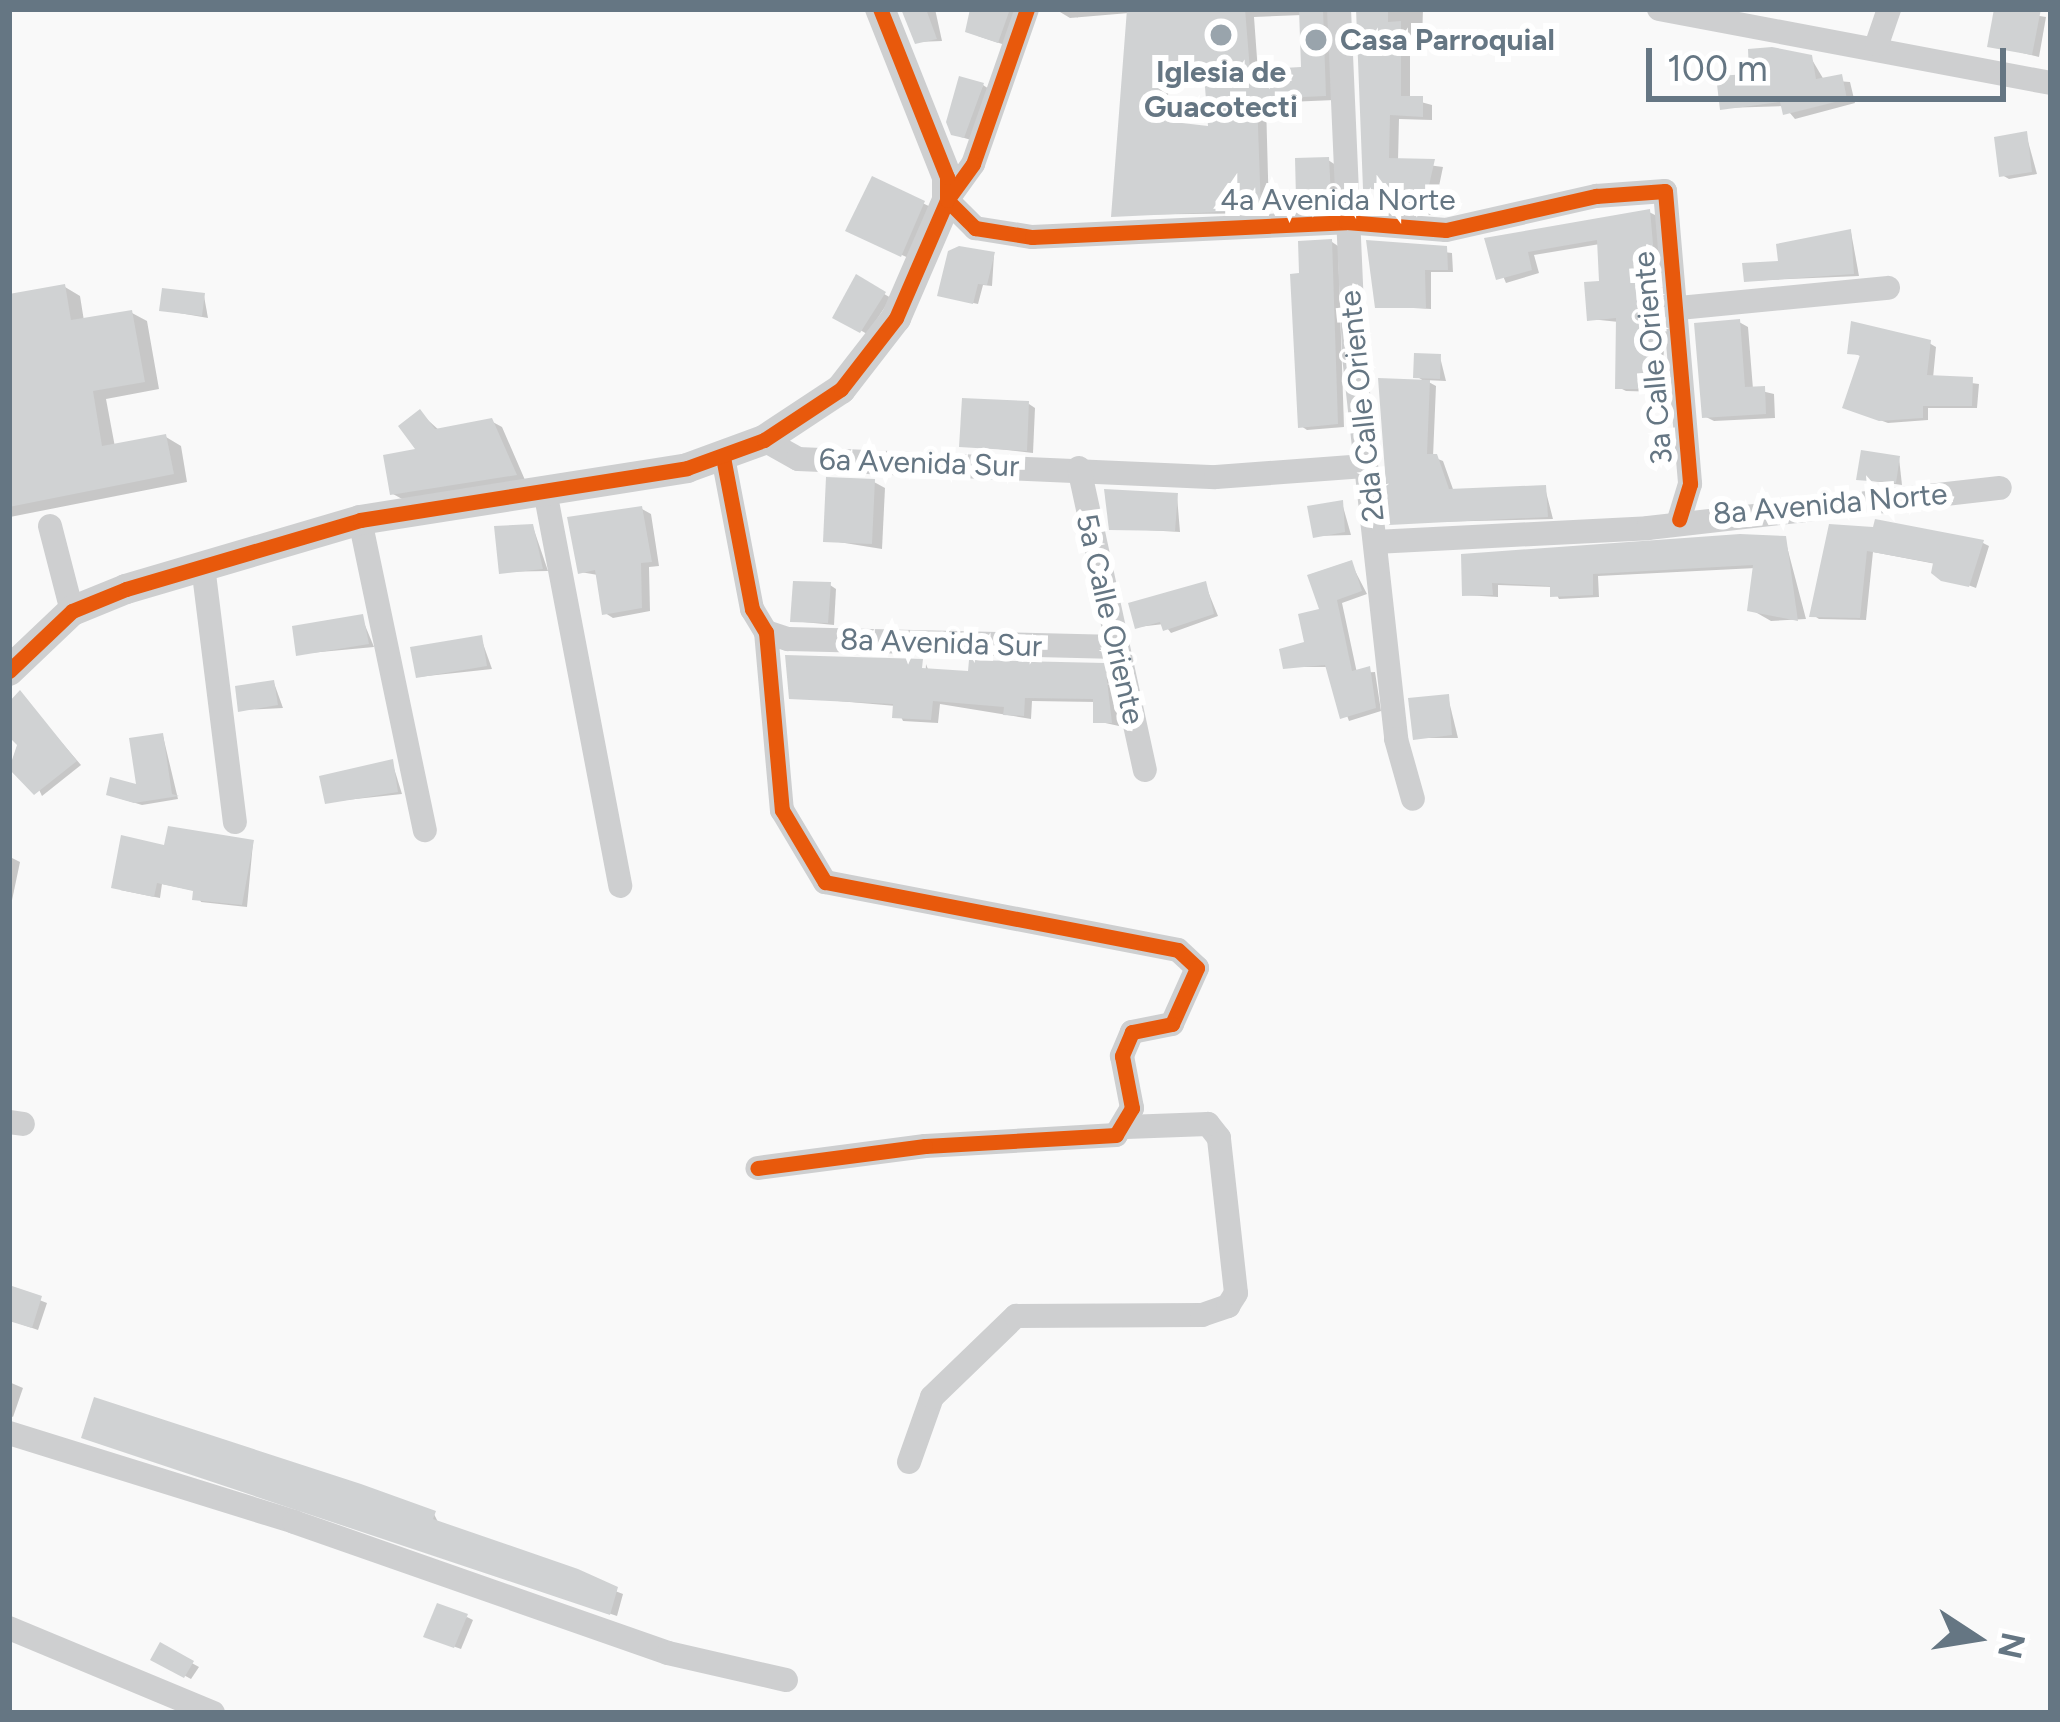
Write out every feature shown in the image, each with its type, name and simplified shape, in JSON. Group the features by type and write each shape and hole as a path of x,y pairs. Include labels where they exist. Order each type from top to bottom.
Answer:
{"street":[{"path":"880,9 947,178 947,200"},
{"path":"9,670 72,611 203,566 360,520 723,457 764,440 862,368 913,286 947,200 973,164 1027,9"},
{"name":"2da Calle Oriente","path":"1339,9 1346,222 1365,466 1396,739 1412,799"},
{"path":"1659,9 1876,44 2051,82"},
{"path":"1876,44 1889,9"},
{"name":"4a Avenida Norte","path":"947,200 975,228 1032,237 1346,222 1446,230 1596,196 1665,191"},
{"name":"3a Calle Oriente","path":"1665,191 1679,308 1690,484 1679,519"},
{"path":"1679,308 1888,288"},
{"name":"6a Avenida Sur","path":"764,440 798,459 1216,477 1365,466"},
{"path":"723,457 752,609 766,632 782,810 825,881 1178,950 1197,968 1172,1024 1132,1032 1122,1056 1132,1108 1126,1127"},
{"name":"5a Calle Oriente","path":"1079,468 1145,770"},
{"name":"8a Avenida Norte","path":"1375,542 1648,528 1679,519 2000,488"},
{"path":"545,491 620,886"},
{"path":"360,520 425,830"},
{"path":"50,526 72,611"},
{"path":"203,566 235,822"},
{"name":"8a Avenida Sur","path":"766,632 1118,647"},
{"path":"758,1168 925,1146 1088,1142 1126,1127 1208,1124 1219,1138 1237,1293 1228,1306 1202,1315 1016,1316 932,1397 909,1462"},
{"path":"9,1433 294,1522 668,1653 786,1680"},
{"path":"9,1628 213,1713"}],"building":[{"path":"901,9 926,9 937,39 915,44"},
{"path":"970,9 1010,9 998,43 965,32"},
{"path":"1127,9 1245,9 1250,70 1301,67 1299,9 1323,9 1326,96 1257,99 1261,210 1111,217","holes":["1203,61 1208,126 1156,120 1162,63"]},
{"path":"1356,9 1388,9 1388,22 1401,21 1401,96 1423,96 1423,117 1390,115 1389,158 1435,159 1423,212 1389,209 1393,189 1363,189"},
{"path":"1994,9 2041,9 2032,55 1987,47"},
{"path":"1772,47 1812,55 1816,79 1842,74 1847,99 1783,115 1780,102 1720,110 1716,76 1749,74 1748,49"},
{"path":"959,76 984,83 964,138 951,135 946,122"},
{"path":"2027,131 2032,172 1999,177 1994,137"},
{"path":"1329,157 1331,196 1296,198 1295,158"},
{"path":"872,176 925,201 901,257 845,231"},
{"path":"1650,209 1659,314 1654,389 1615,389 1616,318 1587,321 1584,282 1599,281 1597,240 1528,252 1532,270 1496,280 1484,238"},
{"path":"1851,229 1854,274 1744,282 1742,263 1778,261 1776,244"},
{"path":"1332,239 1338,424 1298,428 1290,274 1299,273 1298,241"},
{"path":"1366,240 1447,246 1448,270 1425,270 1426,308 1375,308"},
{"path":"959,246 995,252 987,285 978,284 973,304 937,296 948,251"},
{"path":"856,274 886,292 860,333 832,318"},
{"path":"65,284 71,320 132,310 145,382 93,391 102,446 166,434 174,474 9,507 9,294"},
{"path":"162,288 205,293 202,316 159,311"},
{"path":"1740,319 1745,387 1765,386 1766,414 1702,418 1694,323"},
{"path":"1851,321 1931,340 1927,375 1973,377 1972,406 1923,406 1923,418 1879,421 1842,408 1860,355 1847,354"},
{"path":"1414,353 1441,354 1440,379 1413,378"},
{"path":"1378,378 1430,380 1427,454 1437,454 1449,489 1546,485 1548,517 1389,525"},
{"path":"962,398 1029,401 1027,451 959,447"},
{"path":"420,409 435,429 492,418 517,475 390,495 383,455 415,449 398,426"},
{"path":"1861,450 1900,456 1896,483 1856,480"},
{"path":"826,477 875,479 872,544 823,542"},
{"path":"1104,489 1178,493 1175,531 1109,530"},
{"path":"1343,500 1345,532 1313,538 1307,506"},
{"path":"642,506 652,562 641,563 642,608 602,615 595,570 578,574 567,517"},
{"path":"1875,519 1984,540 1969,587 1941,581 1931,573 1933,563 1867,551 1860,618 1809,617 1829,524 1873,527"},
{"path":"533,524 543,569 499,574 494,526"},
{"path":"1740,534 1786,536 1798,621 1747,611 1753,565 1593,574 1593,595 1550,597 1550,586 1492,583 1493,595 1462,596 1461,554"},
{"path":"1352,560 1362,591 1337,600 1352,671 1370,666 1376,708 1340,719 1325,665 1283,669 1279,649 1304,642 1298,614 1319,609 1307,575"},
{"path":"793,581 831,582 828,623 790,622"},
{"path":"1206,581 1214,614 1163,631 1160,622 1135,629 1128,603"},
{"path":"363,614 369,644 296,656 292,626"},
{"path":"482,635 487,666 416,678 410,647"},
{"path":"785,655 923,659 922,668 968,671 969,660 1105,663 1112,723 1093,723 1093,699 1025,698 1024,716 1003,715 1004,707 933,701 931,720 892,718 893,704 789,699"},
{"path":"274,680 278,705 238,712 235,686"},
{"path":"20,690 77,761 34,795 9,769 17,745 9,737 9,702"},
{"path":"1449,694 1452,735 1413,740 1408,698"},
{"path":"163,733 172,794 179,796 134,803 106,795 110,777 136,784 129,738"},
{"path":"393,759 398,792 325,804 319,776"},
{"path":"168,826 254,840 242,905 192,900 193,891 157,883 154,897 111,888 121,835 164,845"},
{"path":"9,1285 42,1296 32,1328 9,1321"},
{"path":"94,1397 361,1484 436,1511 433,1519 578,1569 618,1587 610,1615 81,1438"},
{"path":"437,1603 468,1614 454,1648 423,1637"},
{"path":"160,1642 194,1661 184,1678 150,1660"}],"cycle path":[{"path":"9,671 72,611 126,589 360,520 687,468 764,440 841,389 896,318 947,200 947,177 880,9"},
{"path":"1027,9 973,164 947,200 975,228 1032,237 1346,222 1446,230 1596,196 1665,191 1690,484 1679,519"},
{"path":"723,457 752,609 766,632 782,810 825,882 1178,950 1197,968 1172,1024 1132,1032 1122,1056 1132,1108 1116,1135 925,1146 757,1168"}],"place":[{"name":"Iglesia de Guacotecti","path":"1221,35"},
{"name":"Casa Parroquial","path":"1316,40"}]}
